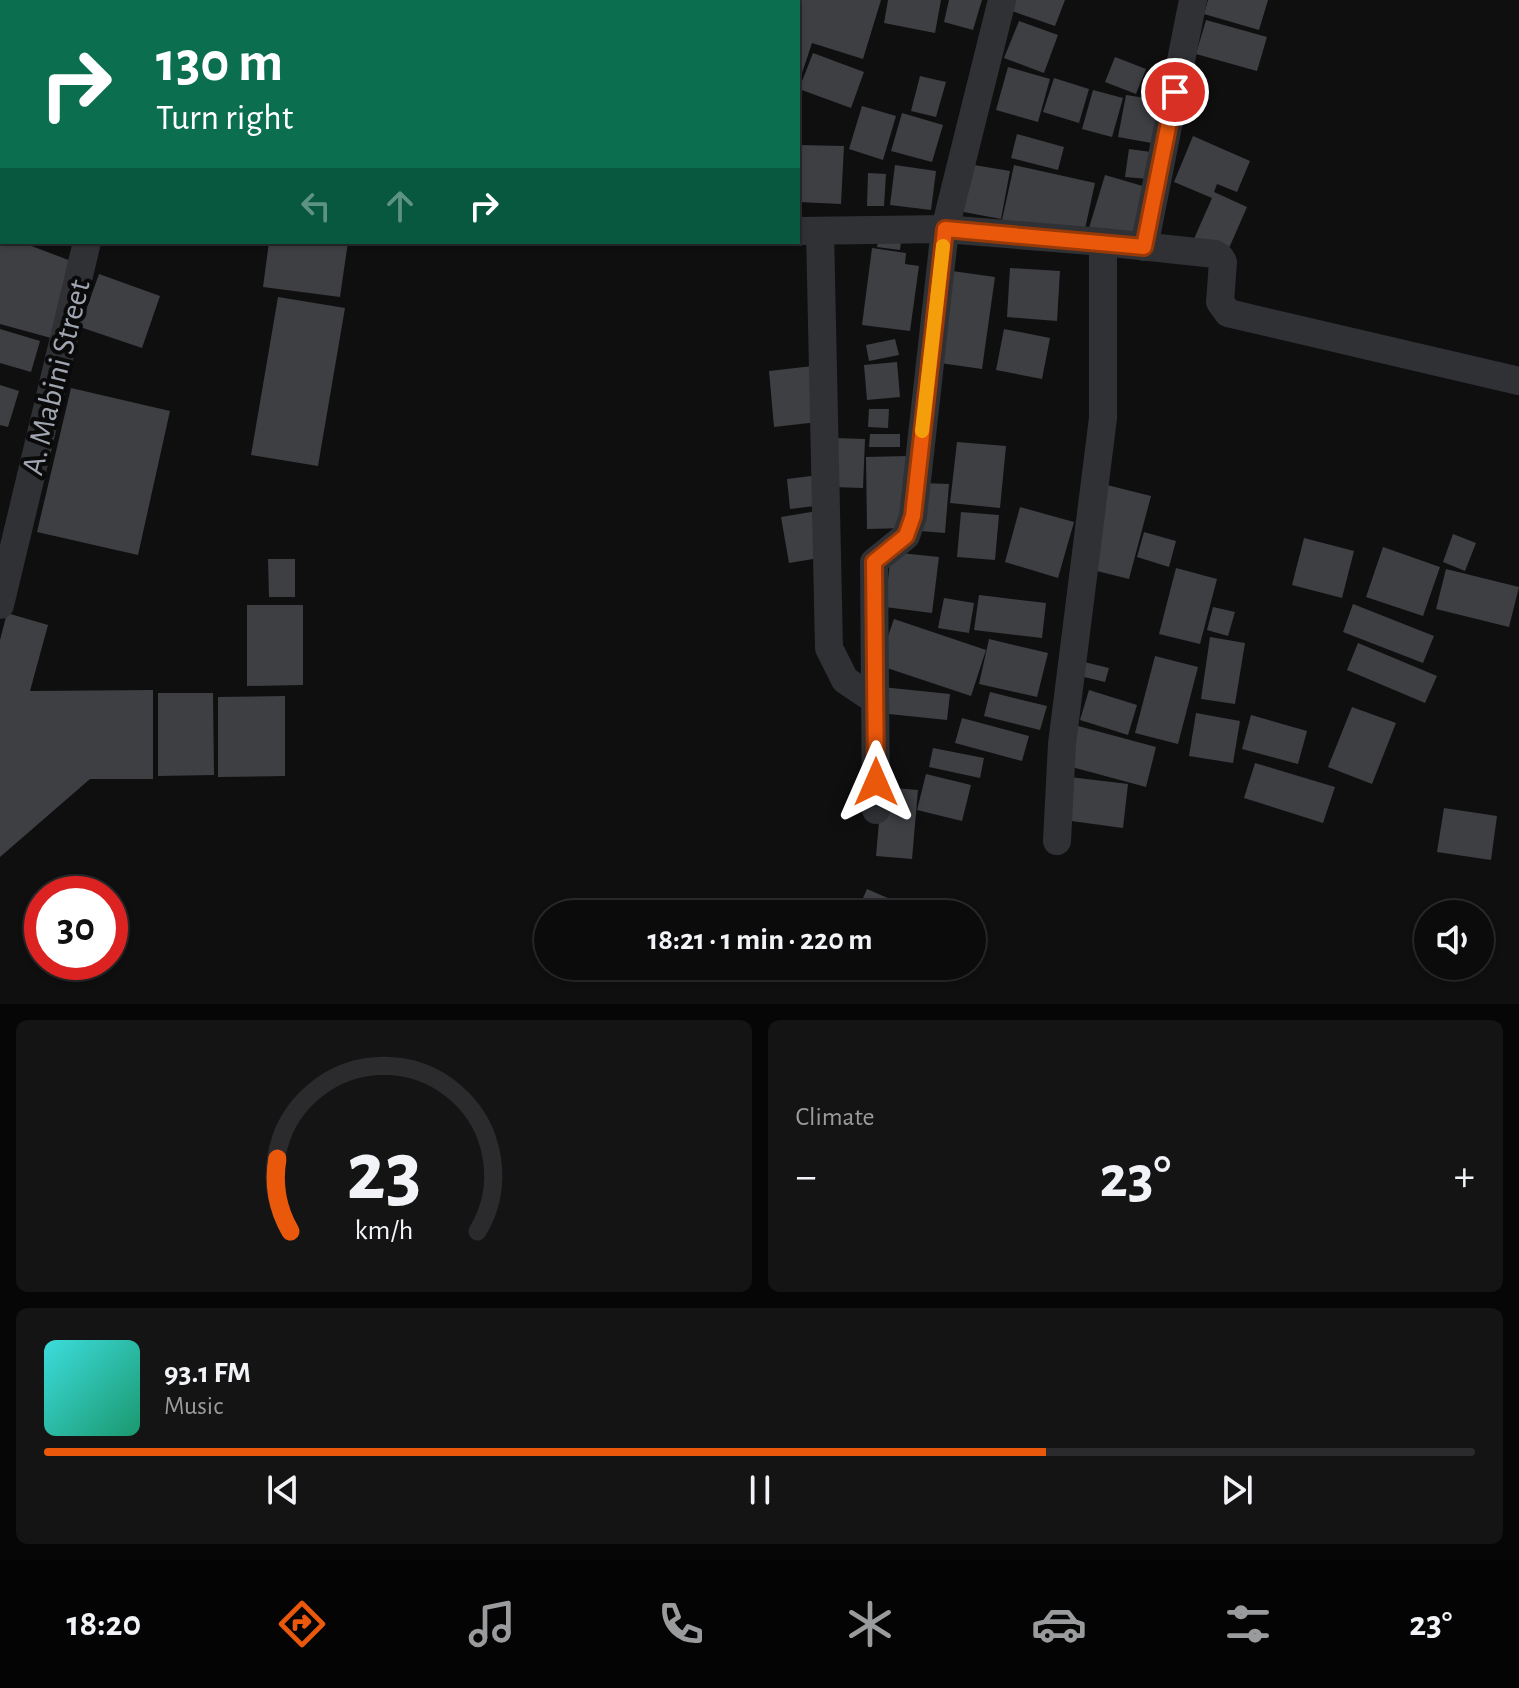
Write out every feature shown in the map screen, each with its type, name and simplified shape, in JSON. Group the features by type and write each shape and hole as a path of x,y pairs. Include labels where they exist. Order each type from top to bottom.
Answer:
{"street":[{"path":"876,810 874,562 906,536 913,516 945,229 1002,0"},
{"path":"1144,247 1193,0"},
{"path":"875,700 845,680 829,648 809,231 945,229 1215,254 1223,262 1220,302 1228,313 1519,381"},
{"path":"1057,841 1062,744 1103,418 1103,242"},
{"name":"A. Mabini Street","path":"0,605 87,244"}],"building":[{"path":"800,0 881,0 863,59 812,43 800,79"},
{"path":"888,0 941,0 935,33 884,23"},
{"path":"949,0 982,0 973,30 944,22"},
{"path":"1015,0 1065,0 1055,26 1012,11"},
{"path":"1208,0 1268,0 1259,30 1204,14"},
{"path":"1206,20 1267,37 1257,71 1196,54"},
{"path":"1019,21 1058,35 1044,73 1004,58"},
{"path":"813,53 864,72 851,108 800,89"},
{"path":"1115,57 1146,69 1136,94 1105,82"},
{"path":"1008,67 1050,79 1038,122 996,110"},
{"path":"920,76 946,82 936,117 911,111"},
{"path":"1054,78 1089,89 1079,123 1043,112"},
{"path":"1093,90 1123,98 1112,137 1082,129"},
{"path":"1126,95 1165,101 1157,144 1118,137"},
{"path":"862,106 896,116 883,160 849,149"},
{"path":"902,113 943,125 932,162 891,151"},
{"path":"1017,134 1064,147 1058,170 1011,158"},
{"path":"1193,136 1250,161 1237,192 1217,184 1214,192 1247,207 1226,255 1193,241 1212,198 1174,182"},
{"path":"800,145 844,146 841,204 800,202"},
{"path":"1129,149 1151,152 1148,179 1125,177"},
{"path":"962,163 1010,171 1001,219 953,210"},
{"path":"895,165 936,171 931,210 890,205"},
{"path":"1014,165 1095,183 1083,238 1002,220"},
{"path":"868,173 886,174 884,206 867,206"},
{"path":"1105,175 1153,189 1138,242 1089,228"},
{"path":"880,230 902,233 900,250 877,247"},
{"path":"0,244 26,244 79,264 51,338 0,324"},
{"path":"269,244 348,244 340,297 263,287"},
{"path":"872,248 906,253 905,264 919,266 910,331 862,325"},
{"path":"1010,268 1060,271 1057,321 1007,317"},
{"path":"945,270 995,277 982,369 933,362"},
{"path":"99,274 160,296 142,348 80,327"},
{"path":"278,297 345,308 318,466 251,455"},
{"path":"0,329 40,341 31,372 0,363"},
{"path":"1004,329 1050,338 1042,379 996,370"},
{"path":"895,339 899,355 869,361 866,345"},
{"path":"897,362 900,397 867,400 864,365"},
{"path":"813,366 818,422 774,427 769,371"},
{"path":"0,385 19,391 8,427 0,425"},
{"path":"71,388 170,411 138,555 37,532"},
{"path":"869,409 889,409 888,428 868,427"},
{"path":"870,434 900,434 900,447 869,447"},
{"path":"835,438 865,439 863,488 832,487"},
{"path":"957,442 1006,446 1000,508 950,503"},
{"path":"908,456 909,528 867,529 866,457"},
{"path":"819,475 823,505 790,509 787,479"},
{"path":"923,483 949,484 945,533 920,531"},
{"path":"1107,485 1151,496 1129,579 1085,568"},
{"path":"1020,507 1074,522 1058,578 1005,562"},
{"path":"817,511 825,557 789,563 781,517"},
{"path":"961,512 999,515 995,560 957,557"},
{"path":"1144,532 1176,541 1169,567 1137,557"},
{"path":"1453,534 1476,543 1465,571 1443,562"},
{"path":"1304,538 1354,551 1342,598 1292,585"},
{"path":"1383,547 1440,567 1423,616 1366,597"},
{"path":"891,552 939,557 932,613 885,607"},
{"path":"268,559 295,559 295,597 269,597"},
{"path":"1176,568 1217,579 1200,644 1159,634"},
{"path":"1446,569 1519,587 1509,627 1436,609"},
{"path":"979,595 1046,603 1042,638 974,630"},
{"path":"944,598 974,603 969,633 938,628"},
{"path":"1353,604 1434,636 1423,663 1343,632"},
{"path":"247,605 303,605 303,685 247,686"},
{"path":"1213,607 1235,612 1228,636 1207,630"},
{"path":"7,613 48,625 30,691 153,690 153,779 90,779 0,857 0,640"},
{"path":"894,619 986,650 971,696 878,665"},
{"path":"1210,637 1245,643 1235,704 1201,699"},
{"path":"989,639 1048,653 1037,697 979,684"},
{"path":"1358,643 1437,676 1425,703 1347,670"},
{"path":"1155,656 1198,667 1178,744 1135,733"},
{"path":"1080,661 1109,668 1105,682 1076,675"},
{"path":"882,687 950,694 947,720 879,713"},
{"path":"1089,690 1137,705 1128,735 1080,720"},
{"path":"990,692 1047,706 1040,730 984,716"},
{"path":"158,693 213,693 214,775 158,776"},
{"path":"285,696 285,776 218,777 218,697"},
{"path":"1352,707 1396,723 1372,784 1328,767"},
{"path":"1196,713 1240,721 1233,763 1189,756"},
{"path":"1251,715 1307,731 1298,764 1242,749"},
{"path":"962,718 1029,736 1022,761 955,743"},
{"path":"1078,726 1156,747 1146,787 1068,766"},
{"path":"933,748 984,758 980,778 929,767"},
{"path":"1255,763 1335,787 1323,823 1244,798"},
{"path":"926,774 971,785 962,821 917,810"},
{"path":"1070,777 1128,784 1123,828 1064,820"},
{"path":"882,787 918,790 912,859 876,856"},
{"path":"1444,808 1497,816 1491,860 1437,852"},
{"path":"867,889 892,900 862,900"}],"slow traffic":[{"path":"922,431 943,246"}],"route":[{"path":"876,782 874,562 906,536 913,516 945,229 1144,247 1175,92"}]}
